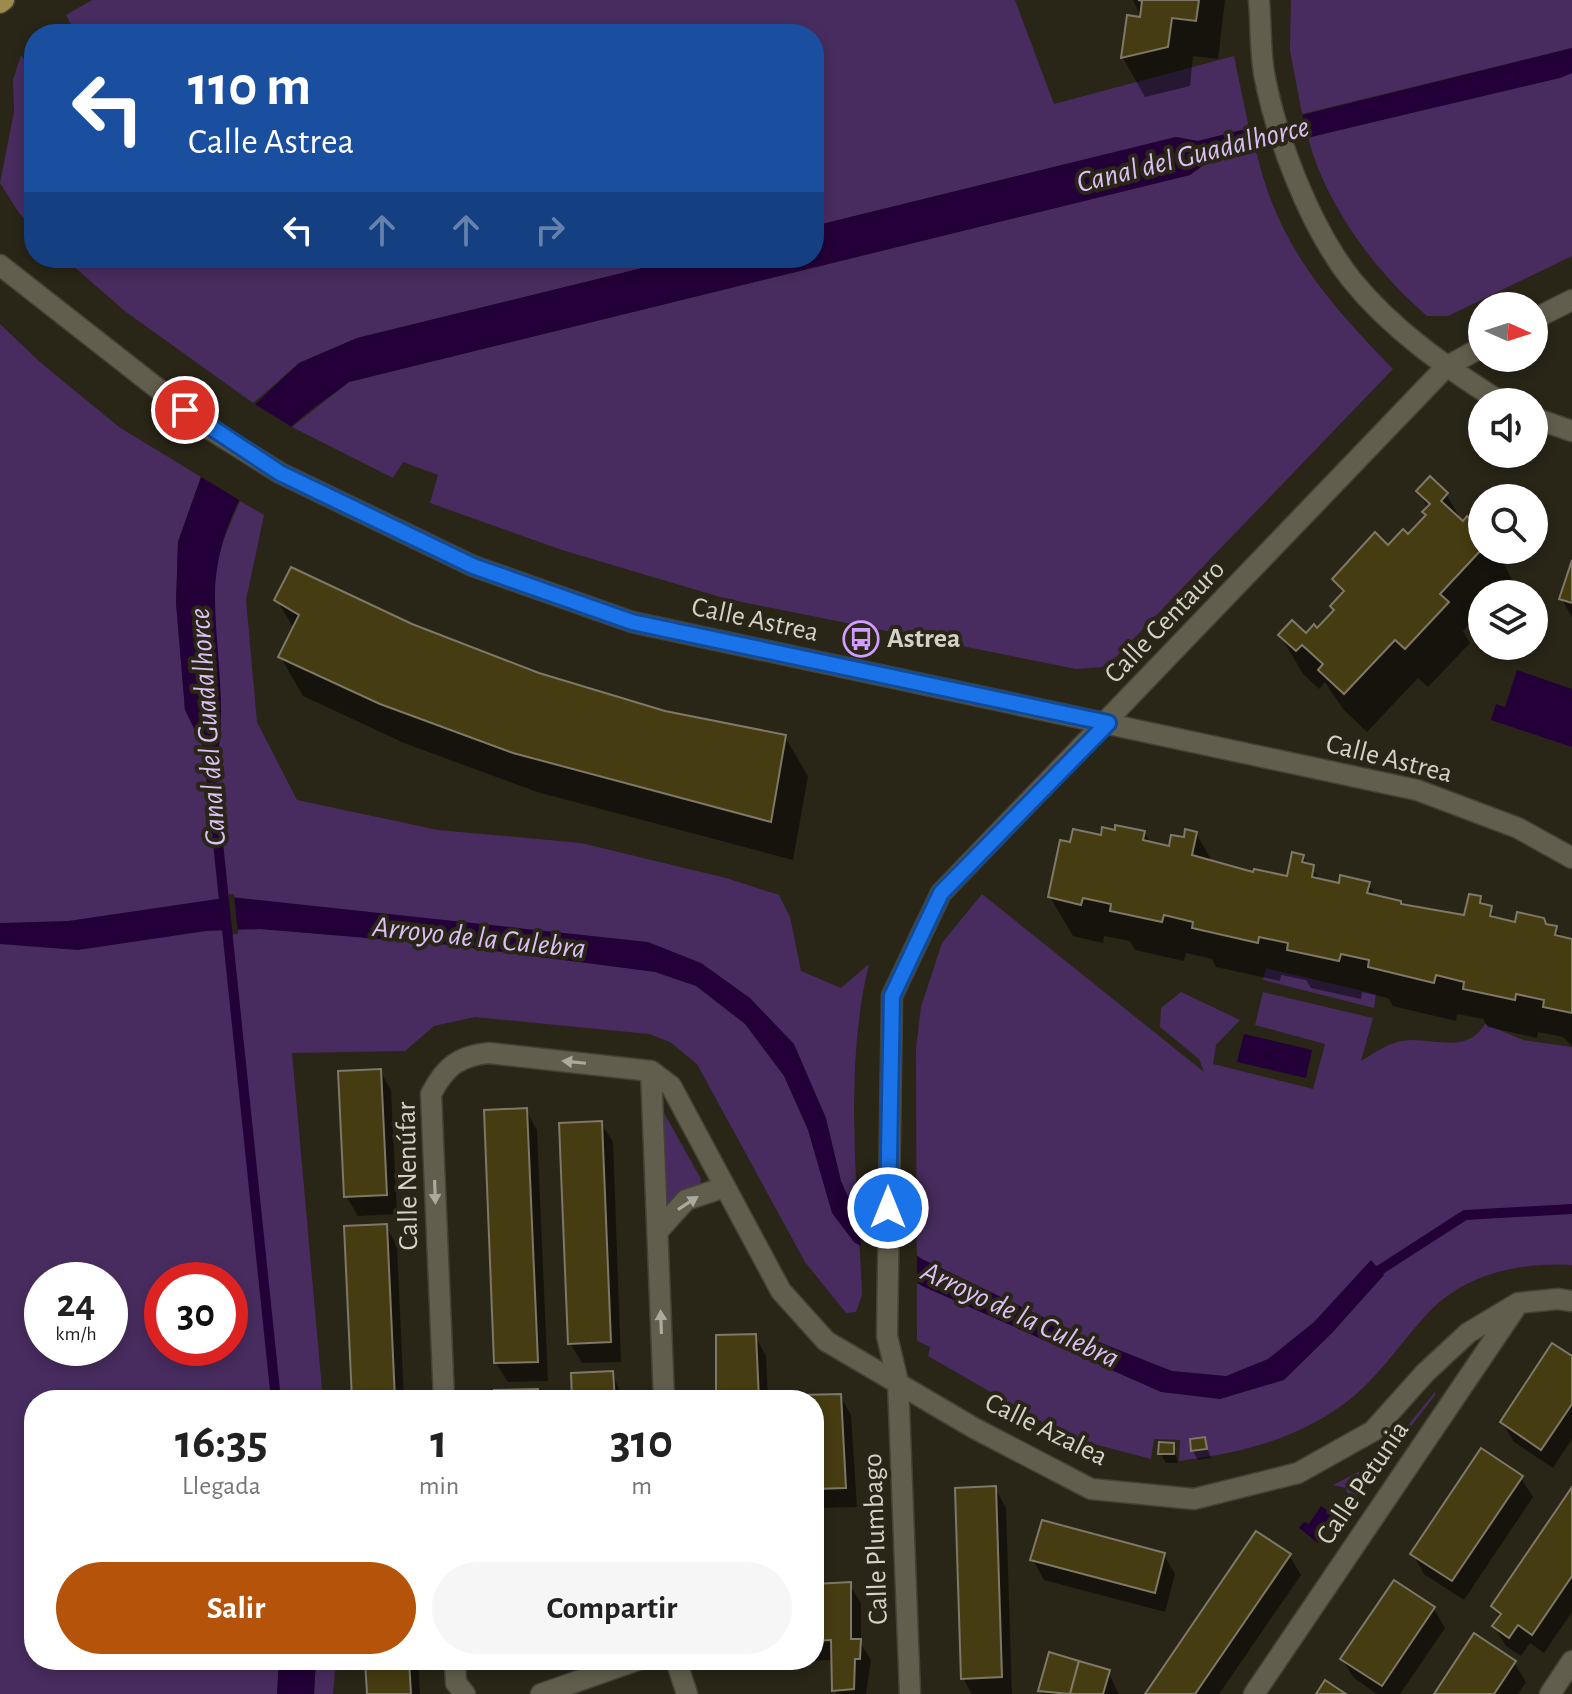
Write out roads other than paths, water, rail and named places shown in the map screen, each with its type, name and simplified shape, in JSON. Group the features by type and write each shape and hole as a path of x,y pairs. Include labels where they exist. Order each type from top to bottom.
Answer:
{"street":[{"path":"1259,0 1264,73 1290,158 1327,246 1353,281 1423,350 1479,388"},
{"name":"Calle Astrea","path":"0,265 208,428 280,473 473,566 632,622 1417,790 1518,828 1572,858"},
{"path":"1548,312 1572,300"},
{"name":"Calle Centauro","path":"898,1382 887,1326 889,1030 892,996 941,893 1108,723 1446,367 1468,355"},
{"path":"1548,423 1572,431"},
{"name":"Calle Nenúfar","path":"444,1390 431,1094 444,1071 466,1055 489,1053 651,1071"},
{"path":"651,1071 664,1390"},
{"name":"Calle Azalea","path":"651,1071 671,1086 794,1309 826,1341 974,1428 1091,1489 1194,1499 1298,1473 1373,1431 1425,1373 1468,1333 1518,1303 1558,1299 1572,1301"},
{"path":"658,1231 686,1200 725,1187"},
{"name":"Calle Petunia","path":"1254,1694 1518,1303"},
{"name":"Calle Plumbago","path":"898,1382 910,1694"},
{"path":"1550,1694 1572,1661"},
{"path":"455,1670 456,1683 465,1694"},
{"path":"541,1694 609,1670"},
{"path":"679,1670 687,1694"}],"water":[{"path":"1572,48 1572,73 1560,78 1209,161 1190,175 824,265 824,224 1176,137 1198,141"},
{"path":"642,268 812,268 349,382 305,415 260,464 227,530 220,554 215,601 221,729 219,747 204,749 185,710 176,603 178,542 201,477 229,429 299,363 357,338"},
{"path":"1517,670 1572,689 1572,747 1491,720 1496,704 1505,707"},
{"path":"231,897 648,942 701,963 750,998 794,1044 826,1118 841,1181 854,1210 922,1259 1076,1333 1172,1371 1226,1376 1268,1359 1314,1322 1371,1260 1384,1275 1284,1380 1220,1399 1161,1392 922,1286 854,1242 832,1213 808,1130 784,1076 745,1024 696,986 655,972 450,945 259,929 206,931 78,950 0,944 0,923 68,921"},
{"path":"1244,1034 1312,1050 1306,1078 1237,1062"},
{"path":"1321,1506 1335,1515 1318,1543 1299,1528 1304,1522 1309,1524"},
{"path":"278,1670 315,1670 314,1694 277,1694"}],"waterway":[{"name":"Canal del Guadalhorce","path":"207,737 275,1390"},
{"name":"Arroyo de la Culebra","path":"1369,1277 1465,1215 1572,1209"}],"place":[{"name":"Astrea","path":"861,639"}]}
